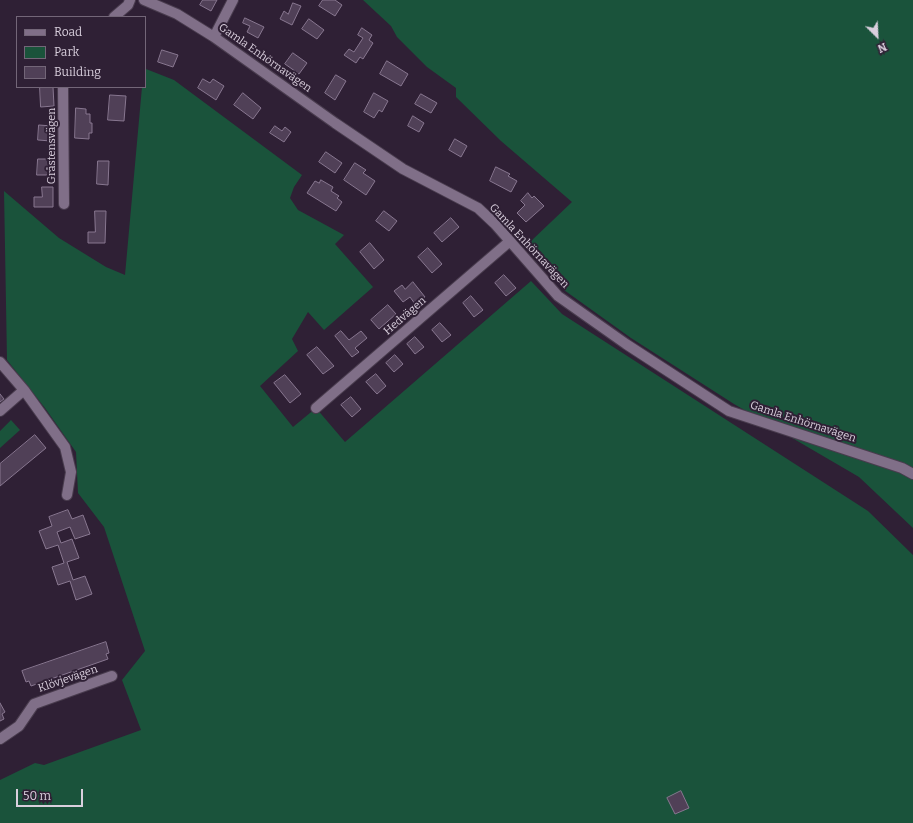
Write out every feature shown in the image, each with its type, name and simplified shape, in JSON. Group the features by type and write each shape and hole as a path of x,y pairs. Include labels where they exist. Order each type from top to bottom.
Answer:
{"street":[{"path":"115,16 128,5 130,0"},
{"name":"Gamla Enhörnavägen","path":"144,0 177,14 214,36 335,123 403,169 478,208 495,224 558,296 626,344 728,411 902,468 913,474"},
{"path":"214,36 233,0"},
{"name":"Gråstensvägen","path":"63,88 64,204"},
{"name":"Hedvägen","path":"316,408 510,241"},
{"path":"0,362 24,390 65,447 71,472 67,495"},
{"path":"0,411 24,390"},
{"name":"Klövjevägen","path":"0,740 20,726 34,704 112,676"}],"green space":[{"path":"363,0 913,0 913,528 859,477 734,404 631,338 564,290 548,273 530,242 572,202 501,141 456,97 456,88 427,67 397,37 391,26"},
{"path":"146,69 174,80 302,175 294,187 290,198 298,210 344,235 335,244 373,287 324,330 308,312 292,339 298,351 260,386 293,427 316,408 345,442 531,281 562,314 868,511 913,555 913,823 0,823 0,780 35,763 44,765 141,730 122,680 145,651 104,527 78,493 76,452 45,408 7,360 4,191 59,238 106,267 125,275 142,88 146,88"},
{"path":"11,420 20,430 0,448 0,431"}],"building":[{"path":"203,0 217,0 211,11 200,5"},
{"path":"323,0 335,0 342,5 335,16 319,6"},
{"path":"293,3 301,6 292,25 280,19 284,11 288,14"},
{"path":"245,18 264,27 258,38 247,32 250,26 243,23"},
{"path":"309,19 324,30 317,39 302,29"},
{"path":"362,28 372,35 369,40 373,43 363,59 360,57 356,63 344,55 349,49 354,52 363,38 358,35"},
{"path":"162,50 178,55 173,67 158,62"},
{"path":"293,53 307,63 299,74 285,64"},
{"path":"387,61 408,74 401,86 380,74"},
{"path":"336,75 346,81 335,100 325,93"},
{"path":"203,79 210,83 213,79 224,86 216,100 198,88"},
{"path":"40,88 53,88 54,106 41,107"},
{"path":"243,93 261,108 253,119 234,105"},
{"path":"374,93 388,101 382,112 379,110 374,118 364,112"},
{"path":"421,94 437,103 431,113 415,104"},
{"path":"110,95 126,96 124,121 108,120"},
{"path":"76,108 86,109 86,114 90,114 92,133 89,133 89,139 75,138"},
{"path":"413,116 424,123 419,132 408,126"},
{"path":"39,125 52,126 51,141 38,140"},
{"path":"275,126 282,131 285,127 291,132 284,142 270,133"},
{"path":"455,139 467,146 461,157 449,150"},
{"path":"326,152 342,163 335,173 319,162"},
{"path":"38,159 49,159 49,175 37,175"},
{"path":"98,161 109,161 108,185 97,184"},
{"path":"355,163 366,170 363,173 375,181 366,195 344,180"},
{"path":"496,167 510,174 508,176 517,181 511,192 490,181"},
{"path":"321,180 333,187 331,191 339,196 337,198 342,202 336,211 307,193 315,181 319,183"},
{"path":"42,187 53,187 53,207 34,207 34,197 42,197"},
{"path":"528,193 532,198 534,196 544,206 526,222 517,213 525,205 521,201"},
{"path":"95,211 106,211 105,243 88,243 88,232 95,232"},
{"path":"384,211 397,221 389,231 376,221"},
{"path":"451,218 459,227 442,242 434,233"},
{"path":"370,243 384,260 374,269 360,252"},
{"path":"428,248 442,264 432,273 418,257"},
{"path":"504,275 516,288 506,296 495,283"},
{"path":"413,282 425,297 415,304 410,297 403,302 394,291 402,285 405,289"},
{"path":"471,296 483,310 474,317 463,303"},
{"path":"388,305 396,314 379,329 371,320"},
{"path":"440,323 451,335 442,342 432,330"},
{"path":"341,331 349,340 361,331 367,338 355,348 359,352 352,357 335,336"},
{"path":"415,337 424,347 415,354 407,344"},
{"path":"317,347 334,366 323,374 307,355"},
{"path":"395,355 403,364 394,372 386,363"},
{"path":"376,374 386,386 377,394 366,382"},
{"path":"285,375 301,394 290,403 274,383"},
{"path":"0,394 4,399 0,402"},
{"path":"351,397 361,409 352,417 341,405"},
{"path":"35,435 46,448 0,486 0,464"},
{"path":"68,510 72,519 83,515 90,534 75,539 70,527 57,532 61,543 72,539 79,558 67,562 73,580 85,576 92,594 76,600 70,581 58,585 52,567 64,563 58,545 46,549 39,531 52,526 49,517"},
{"path":"106,642 109,653 106,654 108,659 31,686 29,681 26,682 22,671"},
{"path":"0,703 5,712 2,714 4,719 0,721"},
{"path":"681,791 689,808 675,814 667,798"}]}
